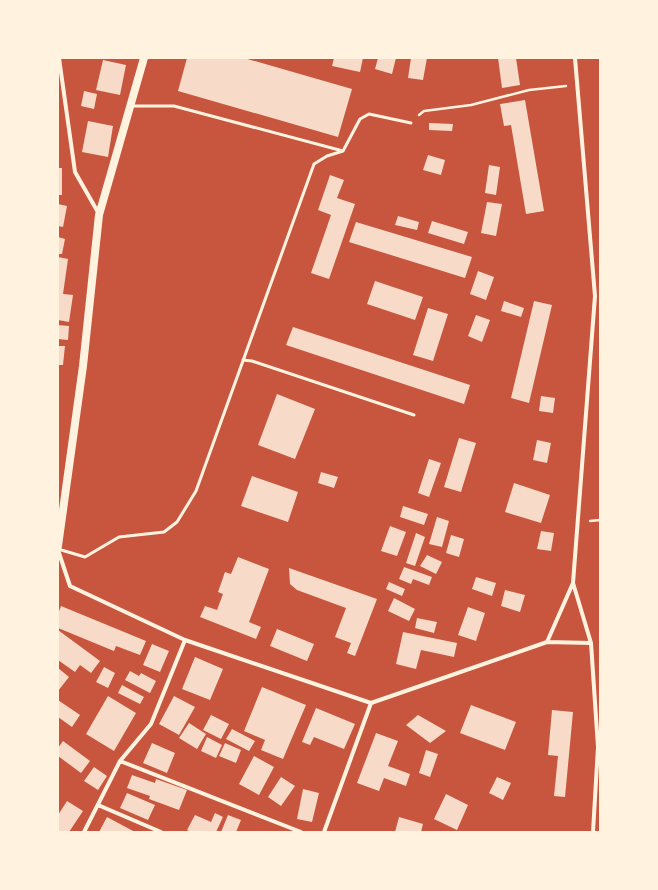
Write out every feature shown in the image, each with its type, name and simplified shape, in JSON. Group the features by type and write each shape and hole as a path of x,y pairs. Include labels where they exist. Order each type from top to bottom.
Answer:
{"main road":[{"path":"58,548 83,366 99,215 144,58"}],"street":[{"path":"59,58 74,172 99,215"},
{"path":"547,642 573,582 595,296 575,58"},
{"path":"58,548 70,586 185,640 371,703 547,642 591,643"},
{"path":"573,582 591,643 599,761 592,832"},
{"path":"84,832 120,761 151,724 185,640"},
{"path":"324,832 371,703"},
{"path":"120,761 301,832"},
{"path":"98,805 161,832"}],"lane":[{"path":"131,106 174,106 343,151"},
{"path":"58,548 86,557 118,537 164,532 177,522 196,490 314,164 327,156 343,151 360,119 369,114 411,123"},
{"path":"243,360 414,415"}],"path":[{"path":"411,123 424,110 471,105 529,90 576,84"}],"building":[{"path":"187,58 244,58 352,89 338,137 178,91"},
{"path":"334,58 363,58 360,72 332,66"},
{"path":"378,58 396,58 392,74 375,69"},
{"path":"411,58 427,58 423,80 408,78"},
{"path":"498,58 516,58 520,85 502,88"},
{"path":"103,60 126,65 120,95 96,90"},
{"path":"84,91 97,94 94,109 81,106"},
{"path":"525,100 544,211 526,214 511,125 504,126 500,104"},
{"path":"88,121 113,126 108,157 82,152"},
{"path":"429,123 453,124 452,131 429,130"},
{"path":"428,155 445,160 441,175 423,170"},
{"path":"489,165 500,167 496,195 485,193"},
{"path":"58,168 62,168 62,195 58,195"},
{"path":"330,175 344,180 337,198 355,204 329,279 311,273 331,215 318,210"},
{"path":"487,202 502,204 496,236 481,233"},
{"path":"58,204 67,206 63,227 58,226"},
{"path":"398,216 419,222 417,230 395,225"},
{"path":"432,221 468,232 464,244 428,233"},
{"path":"356,222 472,257 465,278 349,242"},
{"path":"58,237 65,239 62,254 58,254"},
{"path":"58,257 68,259 63,294 73,295 69,322 58,320"},
{"path":"478,271 494,277 486,300 470,294"},
{"path":"375,281 423,297 415,320 367,304"},
{"path":"504,301 524,308 521,317 501,311"},
{"path":"534,301 552,305 529,403 511,398"},
{"path":"428,308 448,314 433,361 413,355"},
{"path":"476,315 490,320 482,342 468,336"},
{"path":"58,325 69,326 68,340 58,339"},
{"path":"293,327 470,385 464,404 286,345"},
{"path":"58,346 65,346 63,365 58,365"},
{"path":"277,394 315,409 295,459 258,445"},
{"path":"541,396 555,398 553,413 539,411"},
{"path":"459,438 476,443 461,492 444,487"},
{"path":"537,440 551,443 547,463 533,460"},
{"path":"429,459 441,463 429,497 418,493"},
{"path":"321,472 338,477 334,488 318,483"},
{"path":"252,476 298,492 288,522 241,506"},
{"path":"514,483 550,495 541,523 505,512"},
{"path":"403,506 428,514 424,525 400,517"},
{"path":"437,517 449,521 442,547 429,544"},
{"path":"390,526 406,532 397,556 381,551"},
{"path":"541,531 554,533 551,551 537,549"},
{"path":"416,533 425,537 415,566 406,563"},
{"path":"451,535 464,539 459,557 446,553"},
{"path":"427,555 442,562 436,574 420,566"},
{"path":"238,557 269,569 249,622 261,627 256,639 200,617 205,606 217,610 223,594 218,592 225,572 231,574"},
{"path":"404,567 432,577 429,585 413,579 411,584 399,579"},
{"path":"289,568 377,599 355,656 347,653 351,643 335,637 346,608 297,590 290,584"},
{"path":"476,577 496,583 492,596 472,589"},
{"path":"389,582 405,589 402,596 386,589"},
{"path":"505,590 525,595 520,612 501,606"},
{"path":"394,598 415,609 409,621 388,611"},
{"path":"61,606 146,641 140,655 116,646 114,651 58,628 58,614"},
{"path":"468,607 485,613 476,641 458,635"},
{"path":"417,618 437,622 434,633 415,628"},
{"path":"277,629 314,644 307,661 270,646"},
{"path":"58,630 100,661 91,673 80,665 75,672 58,660"},
{"path":"403,632 457,643 454,657 421,650 416,669 396,664"},
{"path":"152,644 169,651 160,672 143,665"},
{"path":"195,657 223,669 210,700 182,689"},
{"path":"104,667 115,673 108,688 96,682"},
{"path":"58,668 69,677 58,691"},
{"path":"130,671 139,676 141,673 156,681 150,693 125,680"},
{"path":"122,685 144,697 140,704 118,693"},
{"path":"262,687 306,705 283,759 261,750 265,740 244,731"},
{"path":"108,696 136,713 114,751 86,734"},
{"path":"174,696 195,707 179,735 159,724"},
{"path":"58,700 80,715 72,727 58,717"},
{"path":"471,705 516,722 505,750 460,733"},
{"path":"316,708 355,724 344,749 314,737 310,745 302,742"},
{"path":"552,710 573,712 565,797 554,796 558,756 548,755"},
{"path":"211,715 229,724 221,739 203,730"},
{"path":"418,715 446,731 430,743 406,725"},
{"path":"189,723 206,734 197,749 179,738"},
{"path":"232,729 255,741 249,751 226,739"},
{"path":"376,733 398,741 388,766 410,774 406,786 384,778 379,791 357,783"},
{"path":"207,737 222,745 216,758 201,751"},
{"path":"63,741 90,761 81,773 58,756 58,748"},
{"path":"152,743 175,753 167,773 143,763"},
{"path":"225,743 241,750 236,763 219,756"},
{"path":"426,750 438,754 430,777 419,773"},
{"path":"254,756 274,767 259,795 239,784"},
{"path":"94,767 107,776 98,790 84,781"},
{"path":"132,775 155,783 156,779 187,790 179,810 149,799 150,796 127,788"},
{"path":"281,777 295,786 281,806 268,797"},
{"path":"497,777 511,783 503,800 489,793"},
{"path":"303,789 319,793 312,822 297,819"},
{"path":"127,793 155,805 148,820 120,808"},
{"path":"446,794 468,805 457,830 434,819"},
{"path":"67,801 83,811 69,832 58,832 58,815"},
{"path":"215,813 223,817 216,832 191,832 187,830 195,815 211,822"},
{"path":"228,815 241,820 236,832 221,832"},
{"path":"107,817 135,832 99,832"},
{"path":"399,817 423,824 421,832 395,832"}]}
